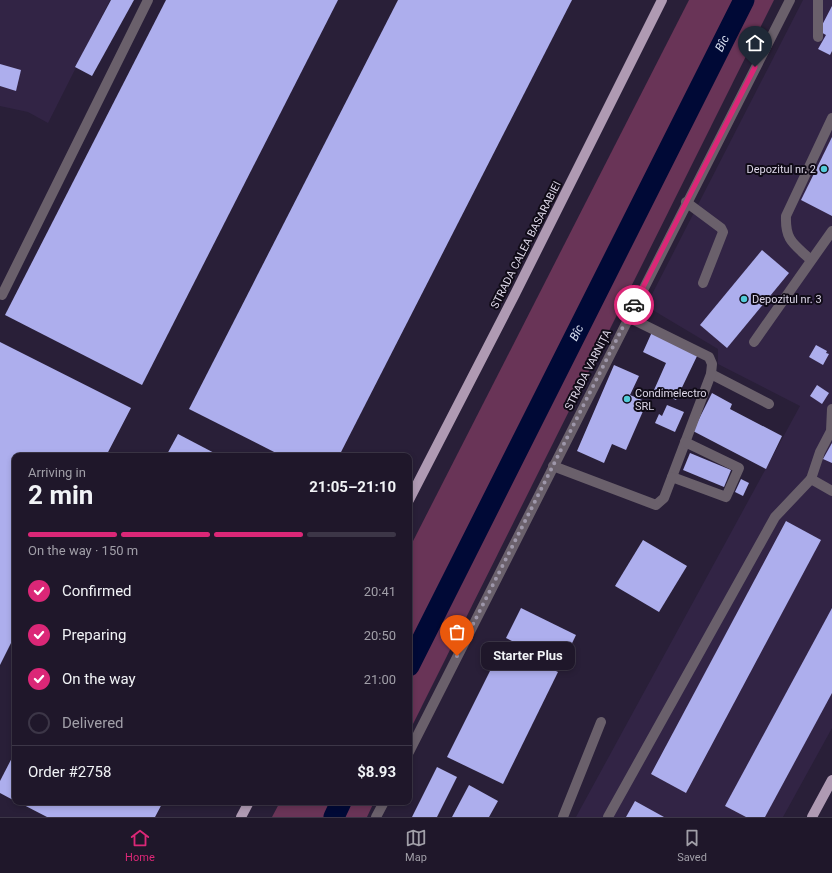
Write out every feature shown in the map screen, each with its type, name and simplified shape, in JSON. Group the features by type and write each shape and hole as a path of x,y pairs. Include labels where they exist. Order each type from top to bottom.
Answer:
{"main road":[{"name":"STRADA CALEA BASARABIEI","path":"412,494 514,296 662,0"},
{"path":"812,817 832,780"},
{"path":"241,817 247,805"}],"street":[{"path":"2,295 148,0"},
{"name":"STRADA VARNIȚA","path":"412,746 686,202 790,0"},
{"path":"818,0 818,37"},
{"path":"811,260 791,242 786,230 786,216 832,118"},
{"path":"686,202 721,228 723,232 703,282"},
{"path":"754,342 832,231"},
{"path":"553,466 656,505 664,498 711,374 712,364 709,356 628,317"},
{"path":"711,374 769,404"},
{"path":"608,817 775,517 811,479 820,452 831,431 832,410"},
{"path":"672,477 726,497 738,468 685,442"},
{"path":"811,479 832,491"},
{"path":"563,817 601,722"},
{"path":"376,817 382,805"}],"shaded area":[{"path":"0,0 110,0 48,123 28,112 0,106"},
{"path":"689,0 774,0 412,726 412,543"},
{"path":"803,0 832,0 832,728 783,817 576,817 800,406 718,364 718,349 646,306"},
{"path":"278,805 373,805 367,817 272,817"}],"building":[{"path":"111,0 134,0 92,76 75,67"},
{"path":"166,0 338,0 142,385 5,315"},
{"path":"398,0 572,0 341,453 276,453 189,409"},
{"path":"832,6 832,51 830,55 818,49 826,35 819,31"},
{"path":"0,64 21,70 16,91 0,86"},
{"name":"Depozitul nr. 2","path":"832,137 832,216 801,200"},
{"name":"Depozitul nr. 3","path":"762,250 789,273 727,348 700,325"},
{"path":"652,332 698,354 676,400 654,390 666,363 643,352"},
{"path":"0,342 131,408 108,453 12,453 12,641 0,665"},
{"path":"816,345 827,351 826,353 829,354 823,365 809,357"},
{"path":"614,365 639,376 630,395 647,402 626,450 612,444 604,463 577,451"},
{"path":"817,385 829,393 822,404 810,396"},
{"path":"712,393 732,404 730,409 782,436 766,469 693,431"},
{"path":"667,405 684,412 675,432 655,423 659,414 662,416"},
{"path":"178,434 214,453 168,453"},
{"path":"832,443 832,463 823,459"},
{"path":"690,453 731,470 724,487 683,470"},
{"path":"741,479 749,483 743,496 735,492"},
{"path":"786,521 821,540 686,793 651,774"},
{"path":"643,540 687,566 659,612 615,586"},
{"path":"521,608 576,635 561,666 506,638"},
{"path":"832,608 832,693 765,817 746,817 725,806"},
{"path":"503,645 558,672 503,784 447,757"},
{"path":"12,758 12,799 0,793 0,781"},
{"path":"437,767 457,777 437,817 412,817"},
{"path":"469,785 498,801 489,817 452,817"},
{"path":"635,801 664,817 626,817"},
{"path":"24,805 161,805 155,817 47,817"}],"waterway":[{"name":"Bîc","path":"412,660 744,0"},
{"name":"Bîc","path":"334,817 340,805"}],"way so far":[{"path":"457,656 634,305"}],"place":[{"name":"Depozitul nr. 2","path":"824,169"},
{"name":"Depozitul nr. 3","path":"744,299"},
{"name":"Condimelectro SRL","path":"627,399"},
{"name":"Starter Plus","path":"457,656"}],"route":[{"path":"634,305 755,67"}]}
